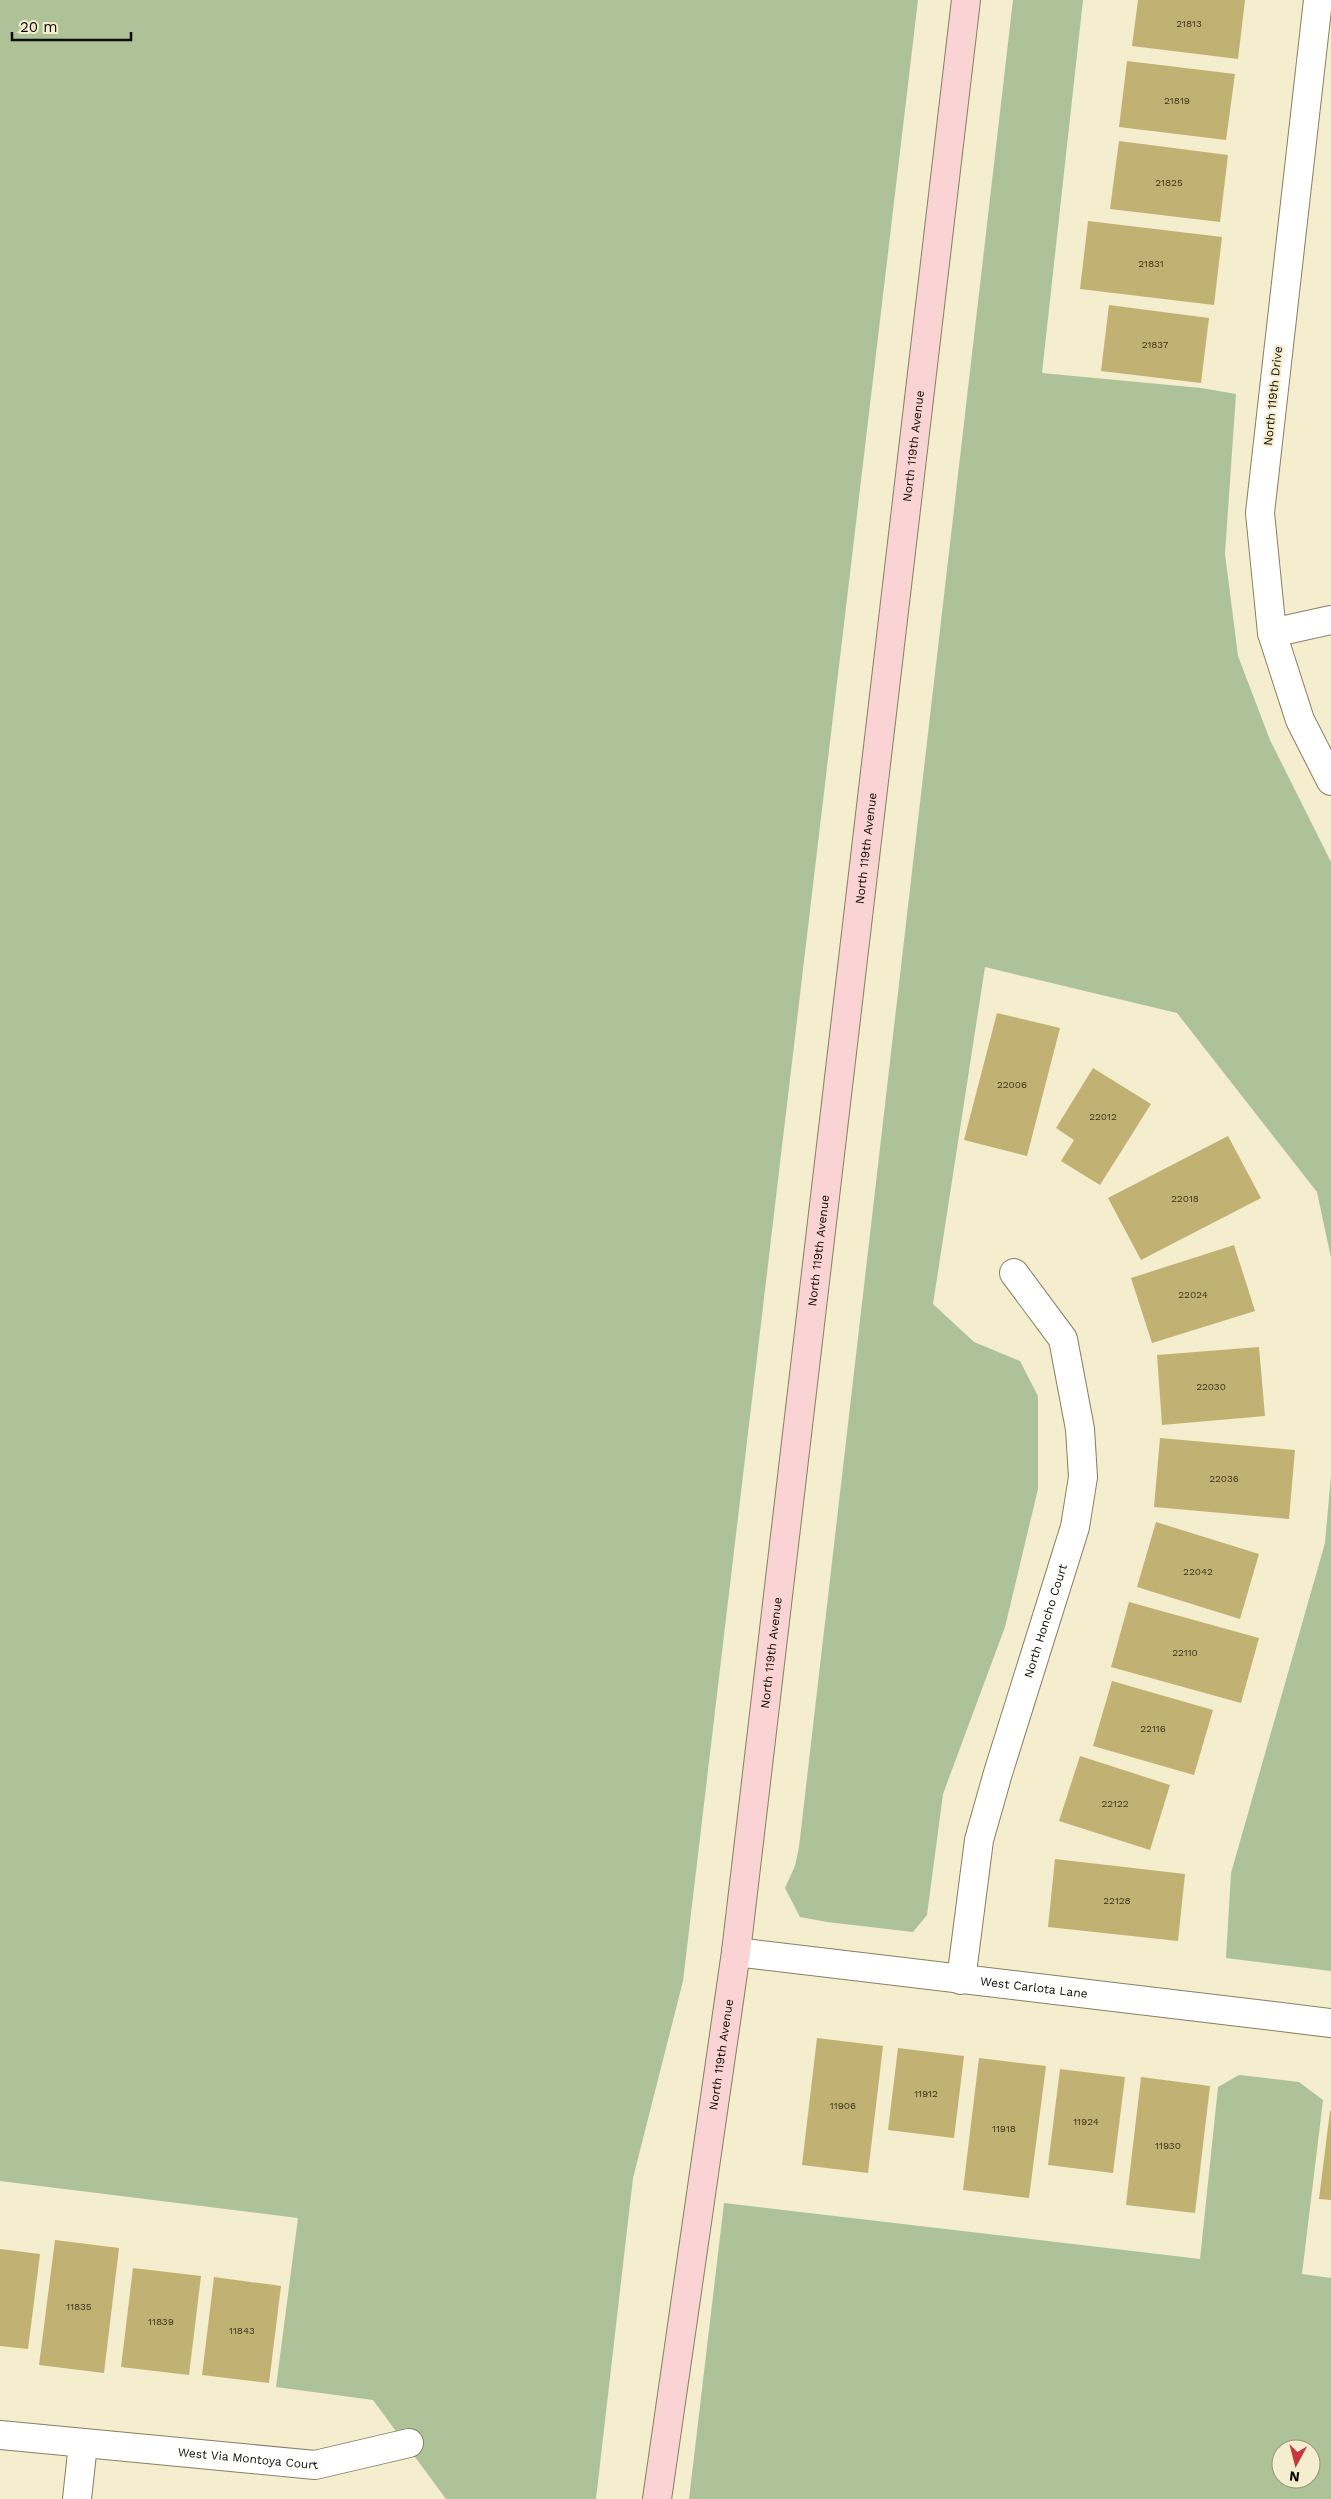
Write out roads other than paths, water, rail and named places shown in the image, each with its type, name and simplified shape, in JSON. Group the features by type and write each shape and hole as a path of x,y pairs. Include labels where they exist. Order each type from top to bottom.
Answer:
{"street":[{"name":"North 119th Avenue","path":"657,2499 736,1952 966,0"},
{"name":"North 119th Drive","path":"1318,0 1260,513 1272,633 1300,720 1331,782"},
{"path":"1272,633 1331,620"},
{"name":"North Honcho Court","path":"961,1980 979,1840 1074,1527 1083,1477 1080,1429 1062,1339 1014,1273"},
{"name":"West Carlota Lane","path":"736,1952 1331,2023"},
{"name":"West Via Montoya Court","path":"0,2436 315,2465 409,2443"},
{"path":"77,2499 83,2444"}]}
